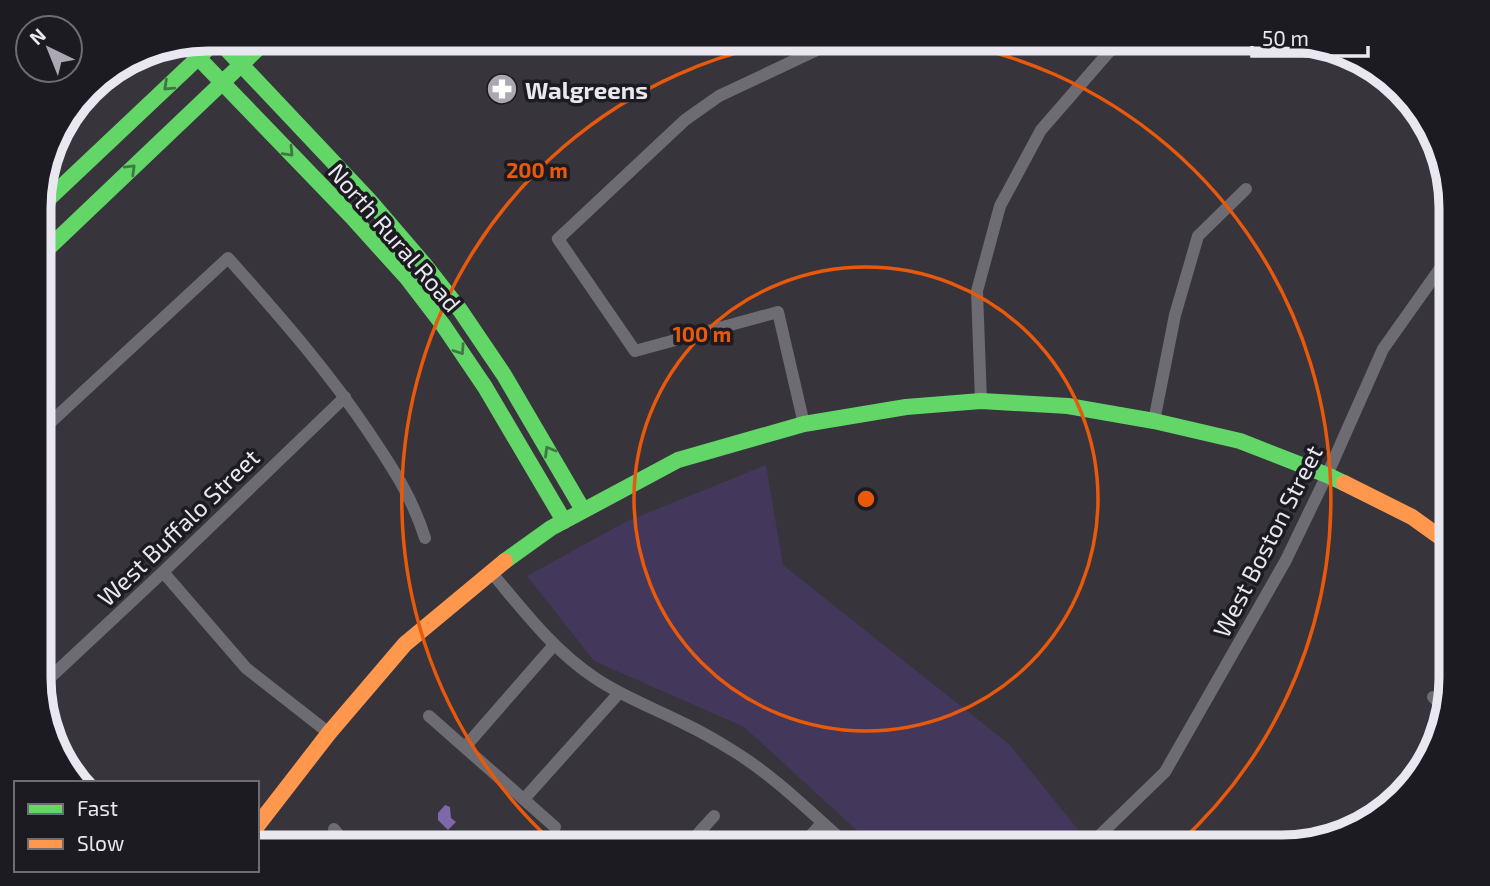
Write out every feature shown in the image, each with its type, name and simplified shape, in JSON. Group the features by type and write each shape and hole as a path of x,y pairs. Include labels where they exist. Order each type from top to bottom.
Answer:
{"street":[{"path":"52,196 205,51"},
{"name":"North Rural Road","path":"228,51 390,224 460,310 504,375 583,510"},
{"path":"51,245 254,51"},
{"path":"804,424 778,312 635,351 558,239 685,120 719,96 814,51"},
{"path":"981,401 977,290 1000,206 1041,130 1110,51"},
{"name":"North Rural Road","path":"192,52 373,239 407,278 485,387 564,521"},
{"path":"1154,421 1175,315 1198,236 1246,189"},
{"path":"373,239 390,224"},
{"path":"51,422 228,258 345,397 400,478 417,513 425,538"},
{"name":"West Boston Street","path":"1100,835 1165,772 1286,560 1383,349 1439,270"},
{"name":"West Buffalo Street","path":"51,677 345,397"},
{"path":"259,823 329,733 405,644 491,572 564,521 678,460 804,424 906,407 981,401 1068,406 1154,421 1240,441 1327,475 1412,517 1439,536"},
{"path":"163,572 246,668 329,733"},
{"path":"491,572 554,645 593,677 736,753 765,772 836,835"},
{"path":"465,747 554,645"},
{"path":"524,799 619,693"},
{"path":"1433,697 1437,701"},
{"path":"429,716 555,827"},
{"path":"697,835 714,816"},
{"path":"811,835 822,823"},
{"path":"334,829 339,835"}],"shaded area":[{"path":"766,465 783,565 1010,745 1082,835 862,835 744,727 594,661 527,576 625,522"},
{"path":"445,805 450,807 451,818 456,822 448,830 438,820 438,813"}],"traffic: fast":[{"path":"52,196 205,51"},
{"path":"228,51 369,200 460,310 504,375 583,510"},
{"path":"51,246 255,51"},
{"path":"192,52 407,278 485,387 564,521"},
{"path":"505,561 551,528 678,460 804,424 906,407 981,401 1068,406 1154,421 1240,441 1344,483"}],"traffic: slow":[{"path":"1344,483 1412,517 1439,536"},
{"path":"259,823 329,733 405,644 505,561"}],"place":[{"name":"Walgreens","path":"502,89"}]}
